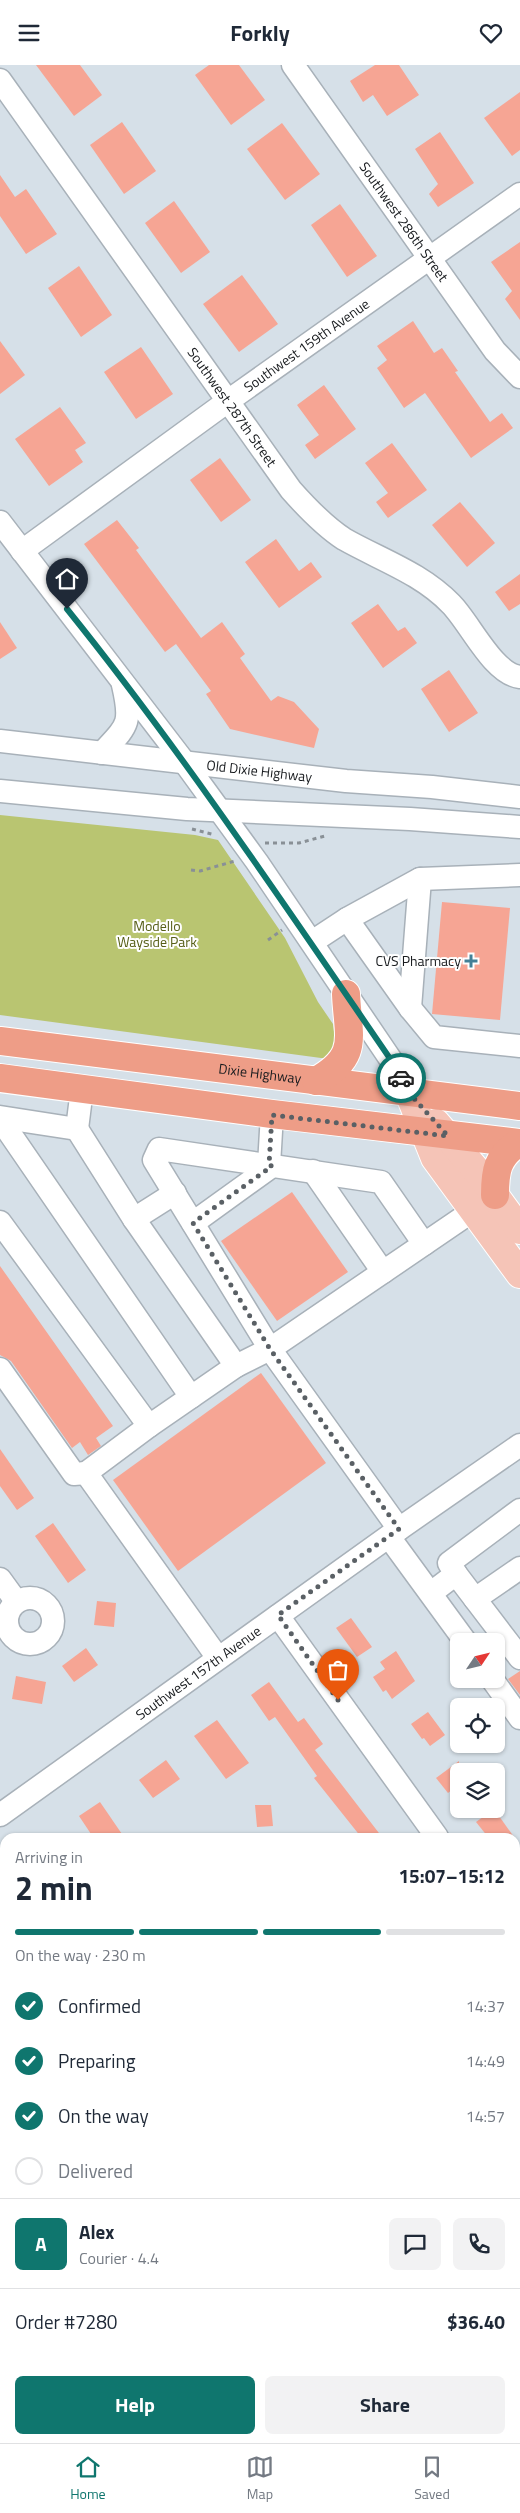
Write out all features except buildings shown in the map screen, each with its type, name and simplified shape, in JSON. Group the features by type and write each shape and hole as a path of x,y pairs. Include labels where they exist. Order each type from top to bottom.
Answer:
{"highway":[{"path":"316,1081 337,1068 346,1054 349,1043 346,994"},
{"name":"Dixie Highway","path":"0,1041 409,1093 520,1104"},
{"path":"0,1060 76,1072 142,1059"},
{"path":"0,1078 272,1115 519,1143"},
{"path":"484,1203 498,1164 508,1150 519,1143"}],"main road":[{"path":"409,1093 484,1203 520,1275"},
{"path":"484,1203 520,1230"}],"street":[{"name":"Southwest 286th Street","path":"293,65 495,351 520,377"},
{"name":"Southwest 287th Street","path":"0,80 305,506 343,537 408,571 434,589 466,619 500,668 519,677"},
{"name":"Southwest 159th Avenue","path":"22,551 228,401 520,194"},
{"path":"2,527 122,679 220,811 312,942 391,1060 409,1093"},
{"path":"102,753 126,724 129,711 122,679"},
{"name":"Old Dixie Highway","path":"0,741 346,781 520,797"},
{"path":"0,791 220,811 520,827"},
{"path":"312,942 347,919 420,879 520,875"},
{"path":"410,1008 420,879"},
{"path":"347,919 410,1008 434,1037 520,1046"},
{"path":"82,1089 77,1129 134,1219 236,1366"},
{"path":"270,1165 272,1115"},
{"path":"0,1118 77,1129"},
{"path":"0,1118 191,1397"},
{"path":"424,1244 381,1182 159,1149 154,1160 270,1349 459,1633"},
{"path":"193,1223 270,1165"},
{"path":"313,1171 383,1272"},
{"path":"134,1219 175,1193"},
{"path":"0,1369 74,1474 86,1473 149,1426 236,1366 270,1349 484,1203"},
{"path":"0,1221 149,1426"},
{"name":"Southwest 157th Avenue","path":"0,1815 278,1615 520,1445"},
{"path":"86,1473 218,1658"},
{"path":"520,1510 449,1563 520,1659"},
{"path":"475,1599 520,1568"},
{"path":"431,1593 456,1574"},
{"path":"0,1579 16,1601"},
{"path":"278,1615 434,1833"},
{"path":"498,1688 520,1718"}],"path":[{"path":"191,870 200,871 235,861"},
{"path":"268,940 283,930"}],"green space":[{"name":"Modello Wayside Park","path":"0,815 195,835 218,840 285,938 318,1002 333,1024 336,1047 328,1058 321,1058 0,1015"}],"way so far":[{"path":"338,1700 278,1615 399,1529 270,1349 193,1223 272,1166 269,1165 272,1115 448,1136 409,1093 401,1078"}],"place":[{"name":"CVS Pharmacy","path":"471,961"}],"route":[{"path":"67,609 185,763 256,862 312,942 401,1078"}]}
